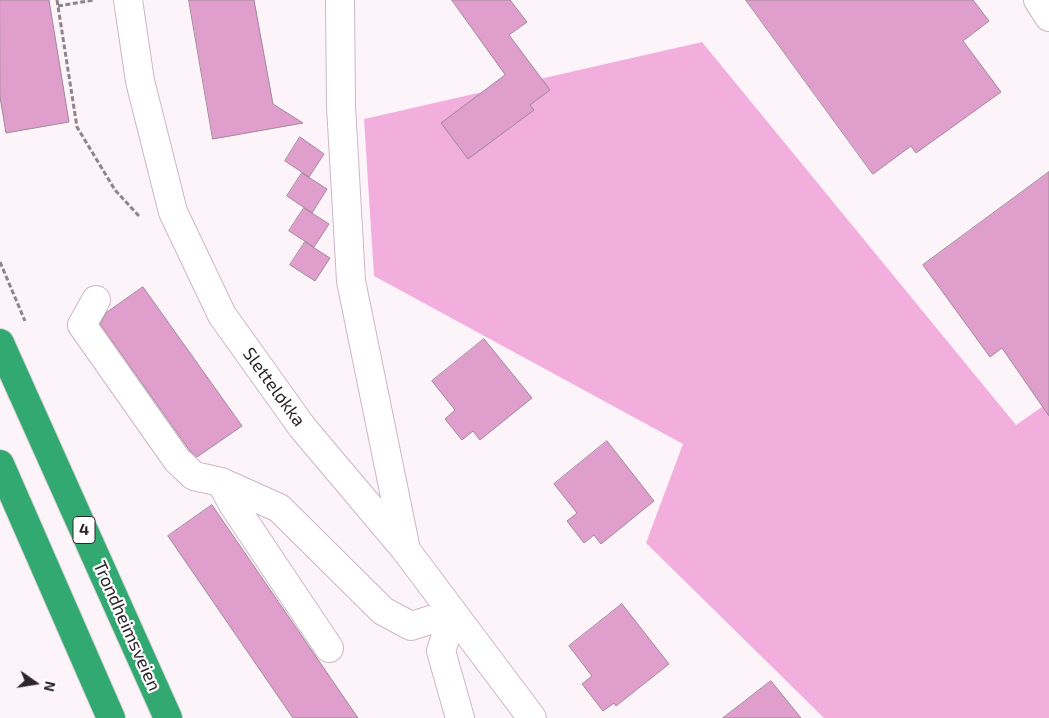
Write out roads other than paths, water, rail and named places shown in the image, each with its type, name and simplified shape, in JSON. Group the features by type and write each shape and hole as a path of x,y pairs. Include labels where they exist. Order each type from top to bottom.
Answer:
{"highway":[{"name":"Trondheimsveien","path":"0,342 168,718"},
{"path":"0,464 112,718"}],"street":[{"name":"Sletteløkka","path":"128,0 140,81 173,212 222,315 302,427 406,549 532,718"},
{"path":"340,0 341,106 351,281 406,549"},
{"path":"1038,0 1049,17"},
{"path":"96,300 82,325 177,460 194,476 221,482 279,508 383,611 412,626 453,614"},
{"path":"221,482 234,506 329,648"},
{"path":"453,614 441,651 460,718"}]}
